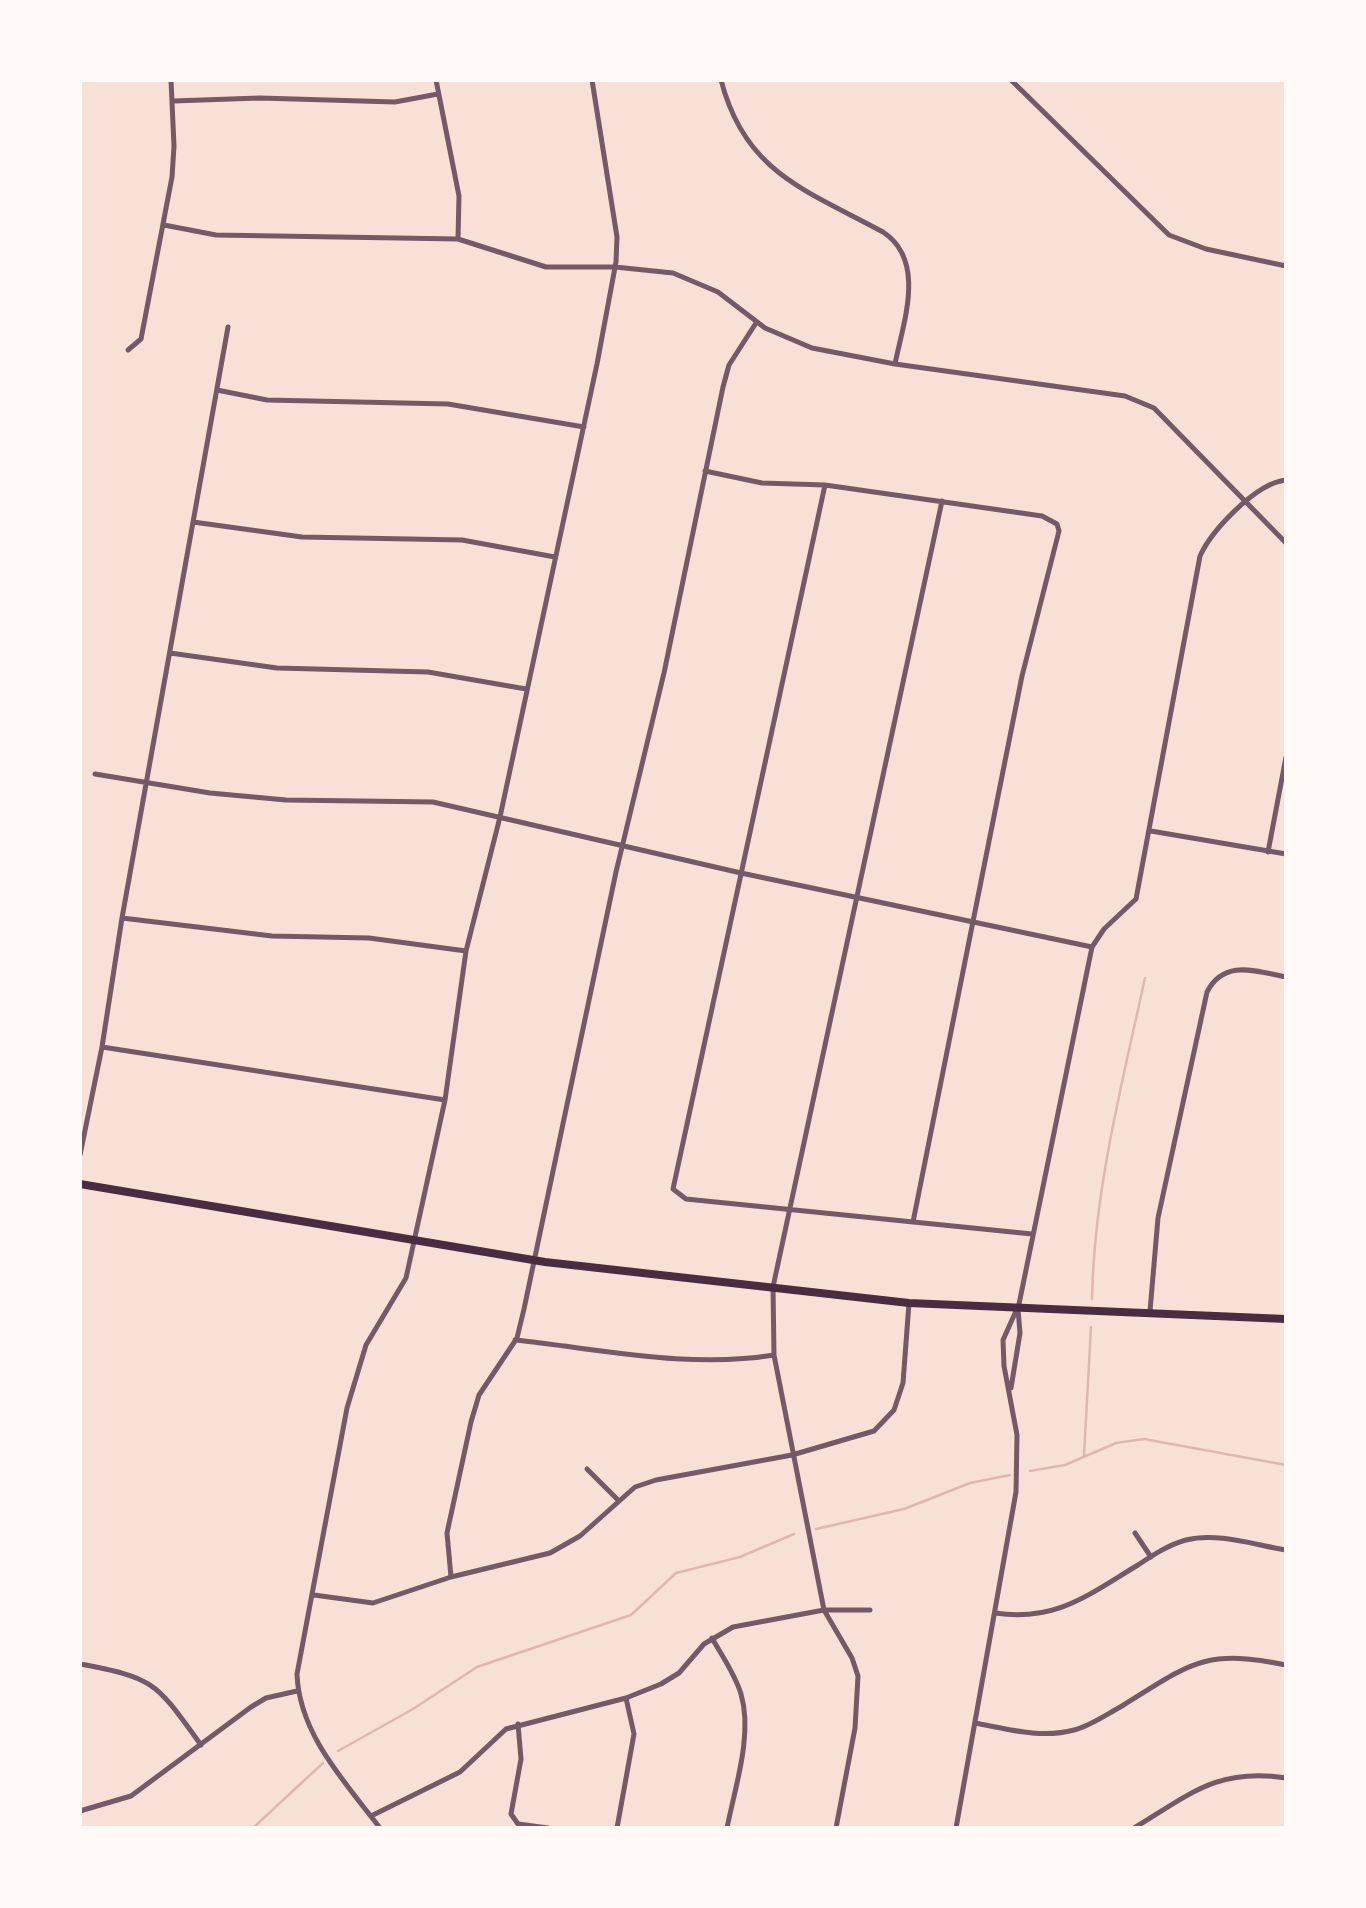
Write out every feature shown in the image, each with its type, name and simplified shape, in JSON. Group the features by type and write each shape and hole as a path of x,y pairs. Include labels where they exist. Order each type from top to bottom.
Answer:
{"main road":[{"path":"80,1184 534,1261 909,1302 1286,1318"}],"street":[{"path":"128,350 141,339 164,226 174,161 172,80"},
{"path":"436,80 458,196 458,239"},
{"path":"380,1828 314,1735 298,1690 300,1659 336,1463 358,1368 376,1325 406,1278 445,1100 466,951 500,818 615,268 617,237 592,80"},
{"path":"720,80 735,122 770,168 884,232 904,254 908,297 895,364"},
{"path":"1011,80 1169,235 1206,249 1286,266"},
{"path":"172,101 224,98 395,102 438,94"},
{"path":"164,226 216,236 458,239 546,267 660,271 698,281 756,322 812,348 1142,401 1154,408 1286,543"},
{"path":"450,1578 448,1533 471,1422 489,1378 515,1340 729,365 756,322"},
{"path":"80,1156 228,327"},
{"path":"217,390 267,400 448,404 584,427"},
{"path":"705,471 762,484 825,485 1042,516 1052,519 1059,531 1022,676 913,1222"},
{"path":"956,1828 1018,1466 1003,1340 1018,1309 1092,946 1136,899 1200,556 1207,542 1246,502 1275,482 1286,480"},
{"path":"825,485 673,1190 686,1199 790,1212 1032,1234"},
{"path":"836,1828 855,1728 858,1676 824,1610 774,1355 773,1287 942,501"},
{"path":"193,522 302,537 462,540 555,558"},
{"path":"170,653 277,668 428,672 526,689"},
{"path":"1268,852 1286,757"},
{"path":"95,774 146,784 286,800 412,800 1092,946"},
{"path":"1150,830 1286,854"},
{"path":"122,918 272,936 370,938 466,951"},
{"path":"1150,1311 1158,1218 1207,992 1214,980 1234,968 1286,977"},
{"path":"102,1048 445,1100"},
{"path":"314,1596 374,1603 550,1552 566,1546 636,1487 792,1454 874,1431 894,1410 903,1383 909,1302"},
{"path":"1010,1388 1020,1333 1018,1309"},
{"path":"515,1340 692,1359 774,1355"},
{"path":"587,1469 618,1500"},
{"path":"1135,1533 1151,1557"},
{"path":"995,1613 1023,1617 1050,1613 1187,1540 1209,1538 1286,1550"},
{"path":"371,1816 460,1772 496,1736 518,1724 626,1698 673,1677 712,1638 733,1627 824,1610 870,1610"},
{"path":"712,1638 736,1680 744,1712 743,1743 728,1828"},
{"path":"975,1723 1038,1734 1077,1730 1185,1668 1210,1659 1232,1656 1286,1665"},
{"path":"80,1664 137,1676 154,1685 201,1745"},
{"path":"80,1811 132,1796 251,1706 298,1690"},
{"path":"617,1828 634,1734 626,1698"},
{"path":"518,1724 521,1759 511,1814 518,1824 548,1828"},
{"path":"1134,1828 1217,1779 1242,1774 1286,1778"}],"waterway":[{"path":"1092,1299 1104,1177 1145,978"},
{"path":"1084,1455 1091,1327"},
{"path":"1030,1471 1065,1465 1116,1443 1144,1439 1286,1465"},
{"path":"816,1529 904,1509 970,1483 1010,1475"},
{"path":"338,1751 477,1667 631,1615 676,1573 740,1557 794,1534"},
{"path":"253,1828 323,1763"}]}
